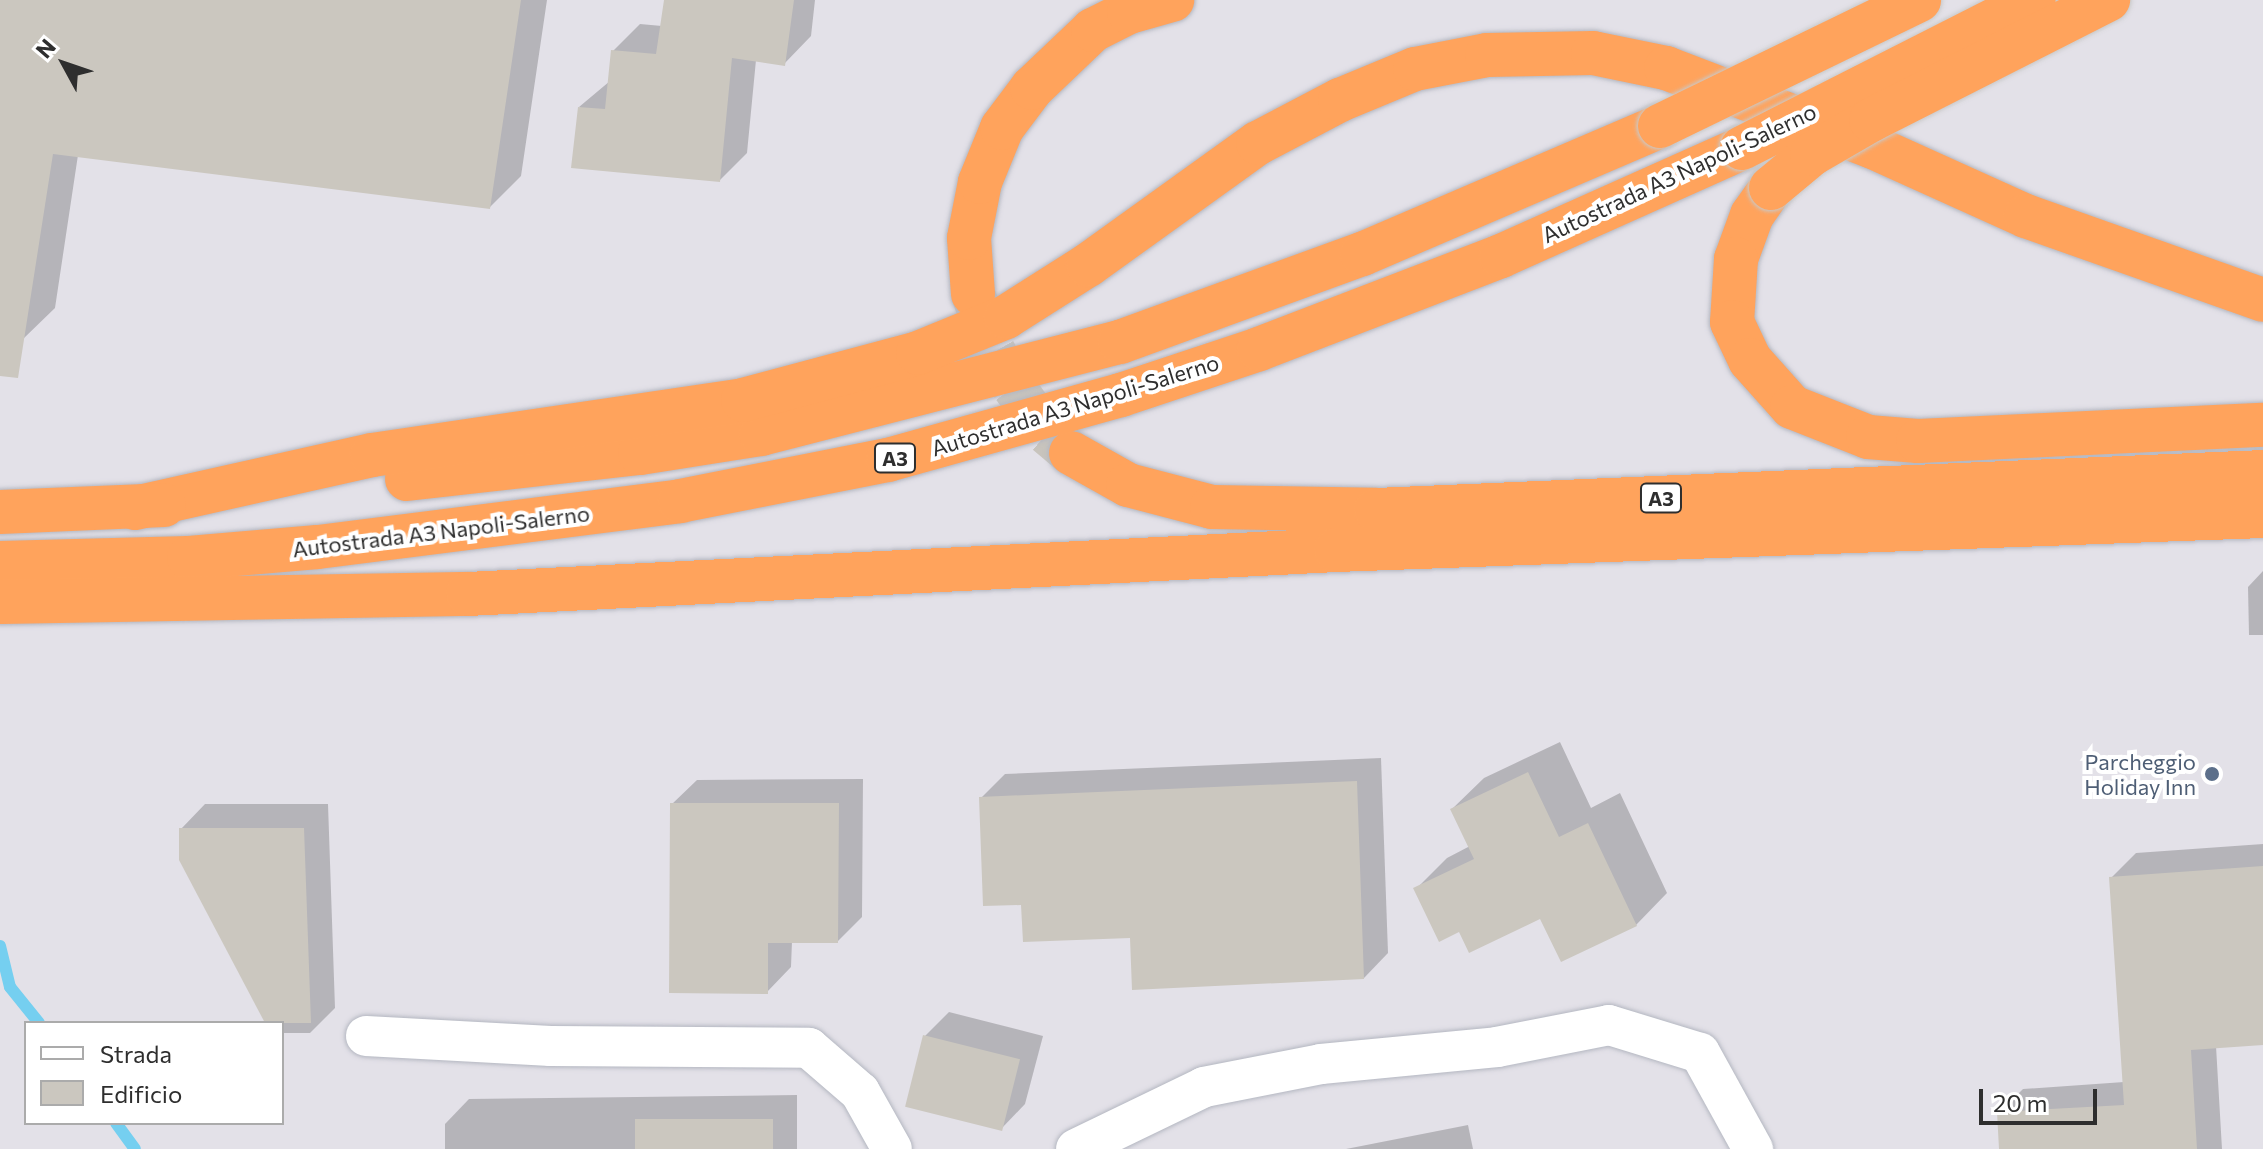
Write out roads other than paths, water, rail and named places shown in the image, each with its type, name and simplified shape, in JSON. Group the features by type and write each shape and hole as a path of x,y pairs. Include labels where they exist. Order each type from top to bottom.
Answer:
{"highway":[{"path":"973,294 969,238 980,182 1002,128 1032,88 1093,30 1129,12 1172,0"},
{"path":"0,512 135,508 640,453 867,409 1120,342 1240,302 1506,196 1660,126 1919,0"},
{"name":"Autostrada A3 Napoli-Salerno","path":"0,563 189,558 318,547 680,501 888,460 1121,395 1259,349 1501,256 1742,148 2034,0"},
{"path":"2108,0 1871,120 1812,154 1771,188 1752,215 1736,259 1732,322 1750,360 1792,407 1868,437 1918,441 2263,425"},
{"path":"135,508 372,455 743,400 918,353 1006,317 1088,265 1258,143 1340,100 1415,69 1487,55 1593,53 1666,68 1873,147 2026,216 2218,289 2263,300"},
{"name":"A3","path":"1071,453 1128,485 1167,498 1212,507 1376,510 2263,472"},
{"path":"0,602 453,594 1336,550 2263,516"}],"street":[{"path":"1076,1149 1204,1087 1321,1064 1497,1047 1609,1025 1700,1053 1753,1149"},
{"path":"366,1036 551,1046 809,1048 860,1092 892,1149"}],"waterway":[{"path":"0,946 10,987 37,1021"},
{"path":"117,1125 135,1149"}],"tunnel":[{"path":"973,294 994,352 1014,387 1047,433 1071,453"}],"place":[{"name":"Parcheggio Holiday Inn","path":"2212,774"}]}
